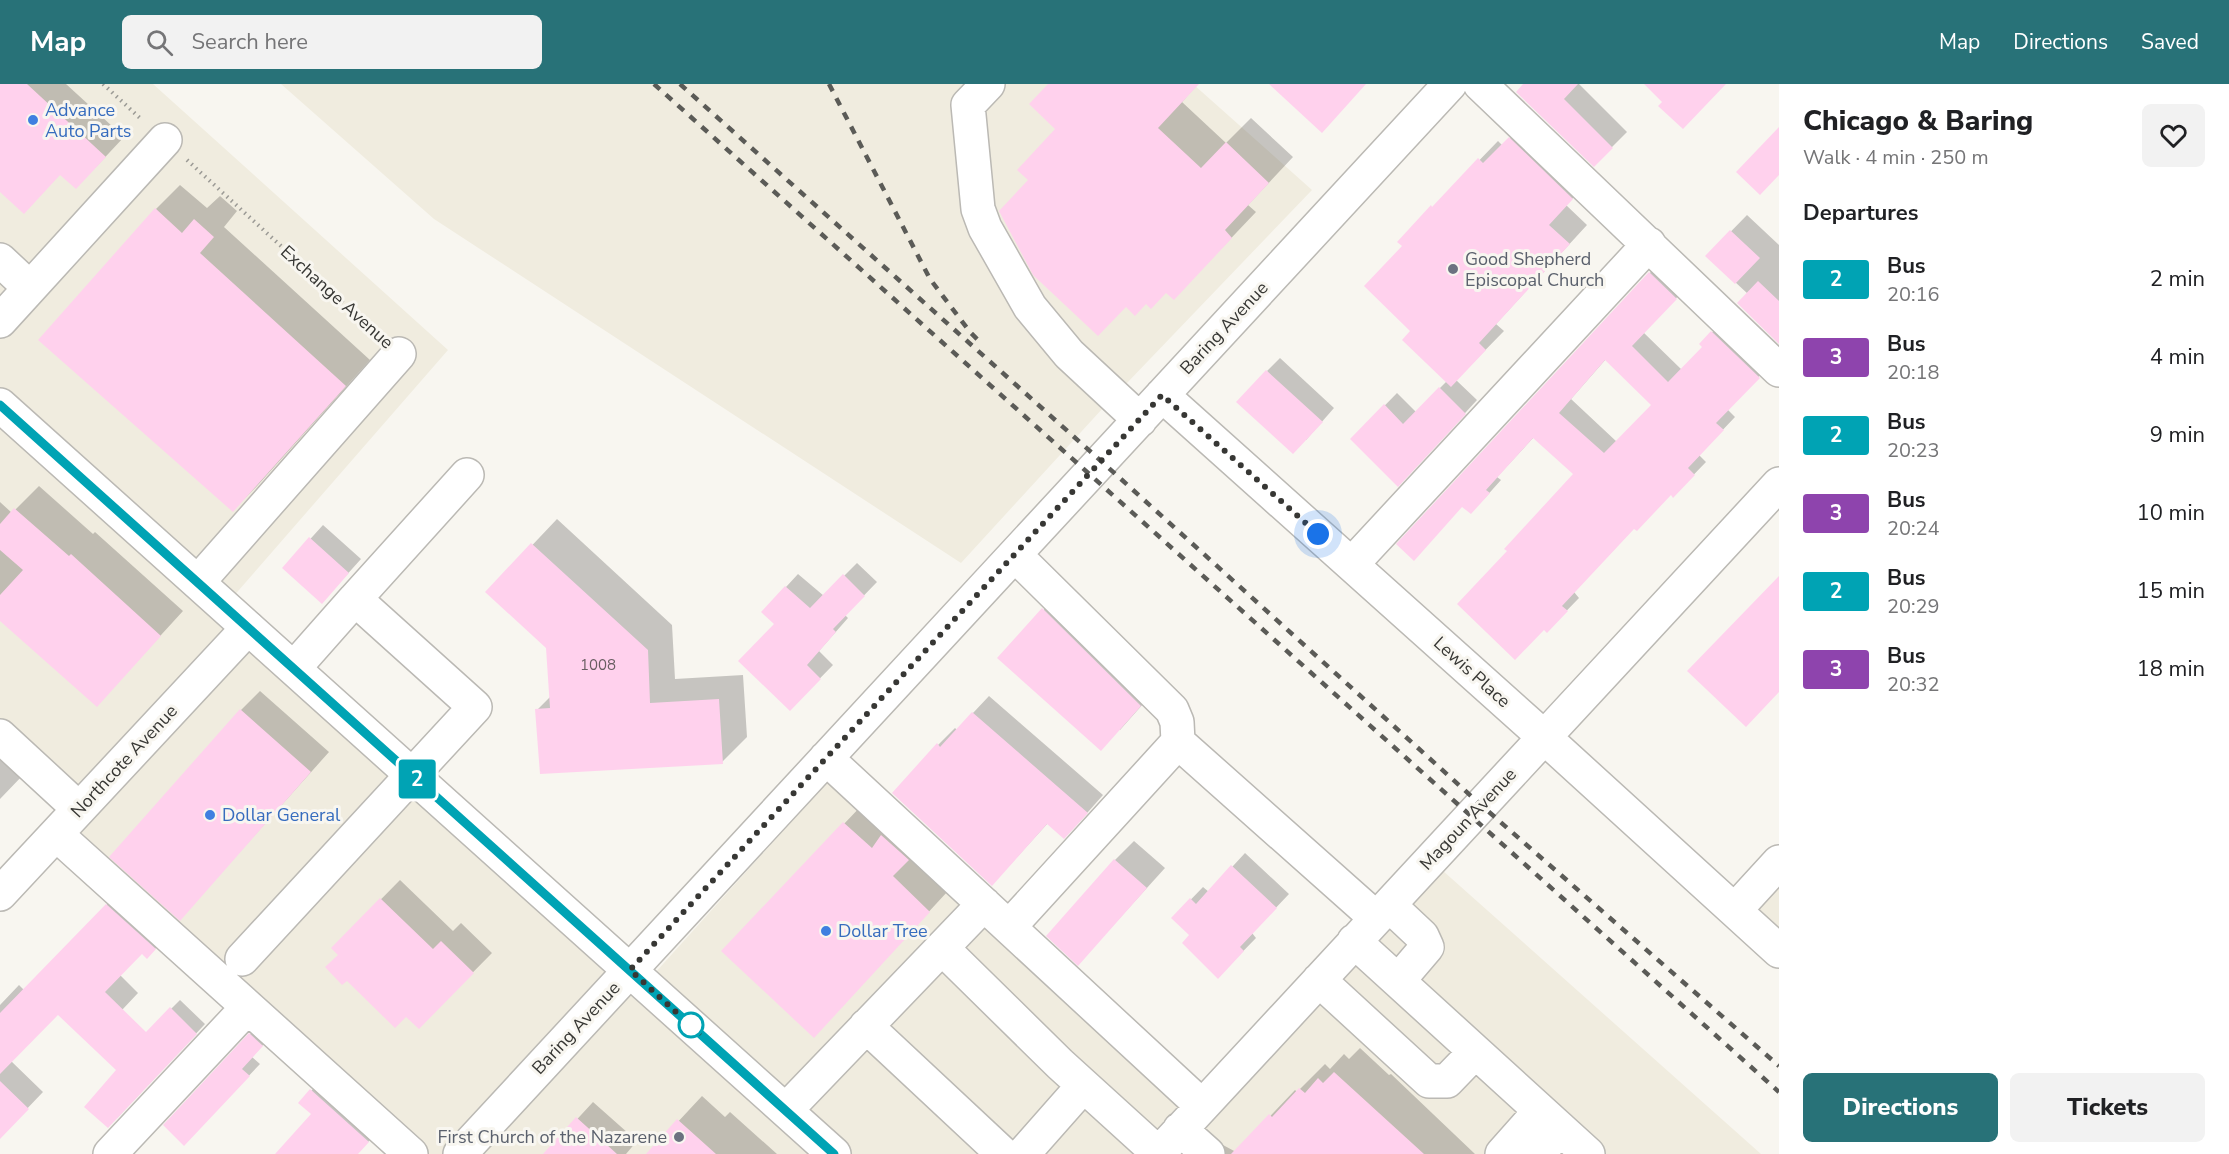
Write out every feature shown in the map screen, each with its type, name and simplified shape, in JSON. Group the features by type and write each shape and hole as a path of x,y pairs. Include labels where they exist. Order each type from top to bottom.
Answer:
{"street":[{"name":"Baring Avenue","path":"460,1154 1450,84"},
{"path":"1480,84 1779,370"},
{"path":"972,91 978,209 985,228 1030,307 1069,354 1140,420"},
{"path":"0,321 165,140"},
{"path":"1352,564 1649,244"},
{"path":"0,260 30,288"},
{"name":"Exchange Avenue","path":"198,582 399,354"},
{"name":"Lewis Place","path":"1162,395 1779,951"},
{"path":"0,405 834,1154"},
{"path":"294,668 467,475"},
{"name":"Magoun Avenue","path":"1158,1154 1779,484"},
{"path":"1015,555 1172,710 1177,722 1178,742 1373,921 1398,981 1587,1154"},
{"path":"242,959 475,707 355,599"},
{"name":"Northcote Avenue","path":"0,894 248,628"},
{"path":"0,736 79,809"},
{"path":"1009,927 1178,742"},
{"path":"826,758 1009,927 1191,1118 1208,1154"},
{"path":"56,834 411,1154"},
{"path":"1735,910 1779,862"},
{"path":"786,1110 984,904"},
{"path":"1373,921 1422,936 1427,947 1398,981"},
{"path":"942,948 1083,1086 1158,1154"},
{"path":"1319,980 1429,1081 1447,1081 1475,1052"},
{"path":"110,1154 248,1007"},
{"path":"866,1026 1004,1154"},
{"path":"1023,1154 1083,1086"},
{"path":"1502,1154 1550,1120"},
{"path":"1538,1154 1550,1120"}],"path":[{"name":"Exchange Avenue","path":"103,84 399,354"}],"shaded area":[{"path":"0,84 153,84 448,350 225,606 248,628 79,809 0,736"},
{"path":"281,84 1193,84 1312,190 1103,408 961,563 434,219"},
{"path":"249,634 829,1154 417,1154 62,834"},
{"path":"839,769 1202,1106 1433,862 1761,1154 836,1154 645,984"},
{"path":"1779,852 1779,942 1734,901"}],"building":[{"name":"Advance Auto Parts","path":"0,84 27,84 106,157 76,189 60,175 24,214 0,192"},
{"path":"1048,84 1199,84 1158,128 1201,168 1226,142 1269,183 1225,230 1232,238 1174,300 1166,293 1151,309 1146,304 1135,316 1126,307 1098,336 1033,275 999,211 1028,180 1017,170 1055,129 1029,104"},
{"path":"1269,84 1366,84 1322,133"},
{"path":"1523,84 1578,84 1564,99 1613,148 1594,167 1516,92"},
{"path":"1644,84 1726,84 1683,129 1658,106 1662,102"},
{"path":"1779,127 1779,175 1760,195 1736,172"},
{"path":"1509,137 1573,199 1549,225 1570,244 1479,343 1486,350 1451,387 1402,340 1410,331 1364,286 1402,246 1397,242 1431,205 1432,207 1478,158 1483,163"},
{"path":"155,208 182,233 194,219 214,237 200,253 346,386 233,512 38,340"},
{"path":"1730,230 1760,258 1735,284 1705,256"},
{"path":"1649,272 1677,299 1632,346 1668,382 1702,347 1699,344 1711,331 1760,378 1716,423 1724,430 1688,468 1695,475 1673,498 1671,495 1637,531 1634,529 1562,606 1568,611 1547,633 1544,630 1515,660 1457,604 1507,551 1504,549 1573,474 1533,438 1486,490 1490,493 1471,514 1462,507 1414,561 1396,544","holes":["1605,360 1651,405 1604,453 1559,413"]},
{"path":"1758,281 1779,301 1779,344 1737,303"},
{"path":"1266,370 1323,422 1293,454 1236,402"},
{"path":"1439,387 1466,414 1398,487 1350,439 1384,404 1403,424"},
{"path":"14,508 69,556 71,554 161,636 97,707 0,621 0,595 23,570 0,550 0,524"},
{"path":"309,537 349,573 322,604 282,568"},
{"path":"531,543 648,650 650,703 719,699 723,764 540,774 535,709 550,708 546,648 485,592"},
{"path":"843,574 865,596 833,629 836,632 807,665 821,679 790,711 738,661 774,624 761,612 785,586 810,608"},
{"path":"1779,576 1779,692 1746,727 1687,671"},
{"path":"1042,608 1141,706 1101,751 997,658"},
{"name":"Dollar General","path":"240,709 311,772 180,921 109,857"},
{"path":"972,712 1088,813 1064,839 1047,824 992,886 892,793 937,743 940,747"},
{"name":"Dollar Tree","path":"843,822 872,848 881,835 909,860 893,876 930,912 814,1038 721,951"},
{"path":"1114,859 1147,888 1078,966 1046,936"},
{"path":"1231,865 1277,908 1240,947 1244,951 1218,979 1182,943 1189,935 1171,918 1190,898 1196,904"},
{"path":"380,898 433,949 441,941 474,973 419,1029 406,1017 395,1028 347,981 342,985 325,967 338,955 331,948"},
{"path":"106,904 156,949 147,959 142,954 105,992 146,1032 170,1007 197,1034 108,1128 84,1107 116,1070 58,1015 0,1074 0,1013"},
{"path":"249,1033 263,1046 242,1069 250,1076 184,1146 163,1125"},
{"path":"1334,1072 1424,1154 1231,1154 1269,1114 1272,1117 1299,1088 1305,1093 1318,1078 1323,1083"},
{"path":"0,1081 29,1109 0,1139"},
{"path":"310,1089 369,1142 358,1154 275,1154 311,1114 298,1103"},
{"path":"576,1117 617,1154 543,1154"},
{"name":"First Church of the Nazarene","path":"677,1119 716,1154 646,1154"}],"railway":[{"path":"654,84 1779,1092"},
{"path":"680,84 1481,805 1779,1066"},
{"path":"829,84 930,279 980,342"}],"bus line":[{"name":"2","path":"0,405 834,1154"}],"place":[{"name":"Advance Auto Parts","path":"33,120"},
{"name":"Good Shepherd Episcopal Church","path":"1453,269"},
{"name":"Dollar General","path":"210,815"},
{"name":"Dollar Tree","path":"826,931"},
{"name":"First Church of the Nazarene","path":"679,1137"}],"route":[{"path":"691,1025 699,1033 630,970 1162,395 1318,534"}]}
